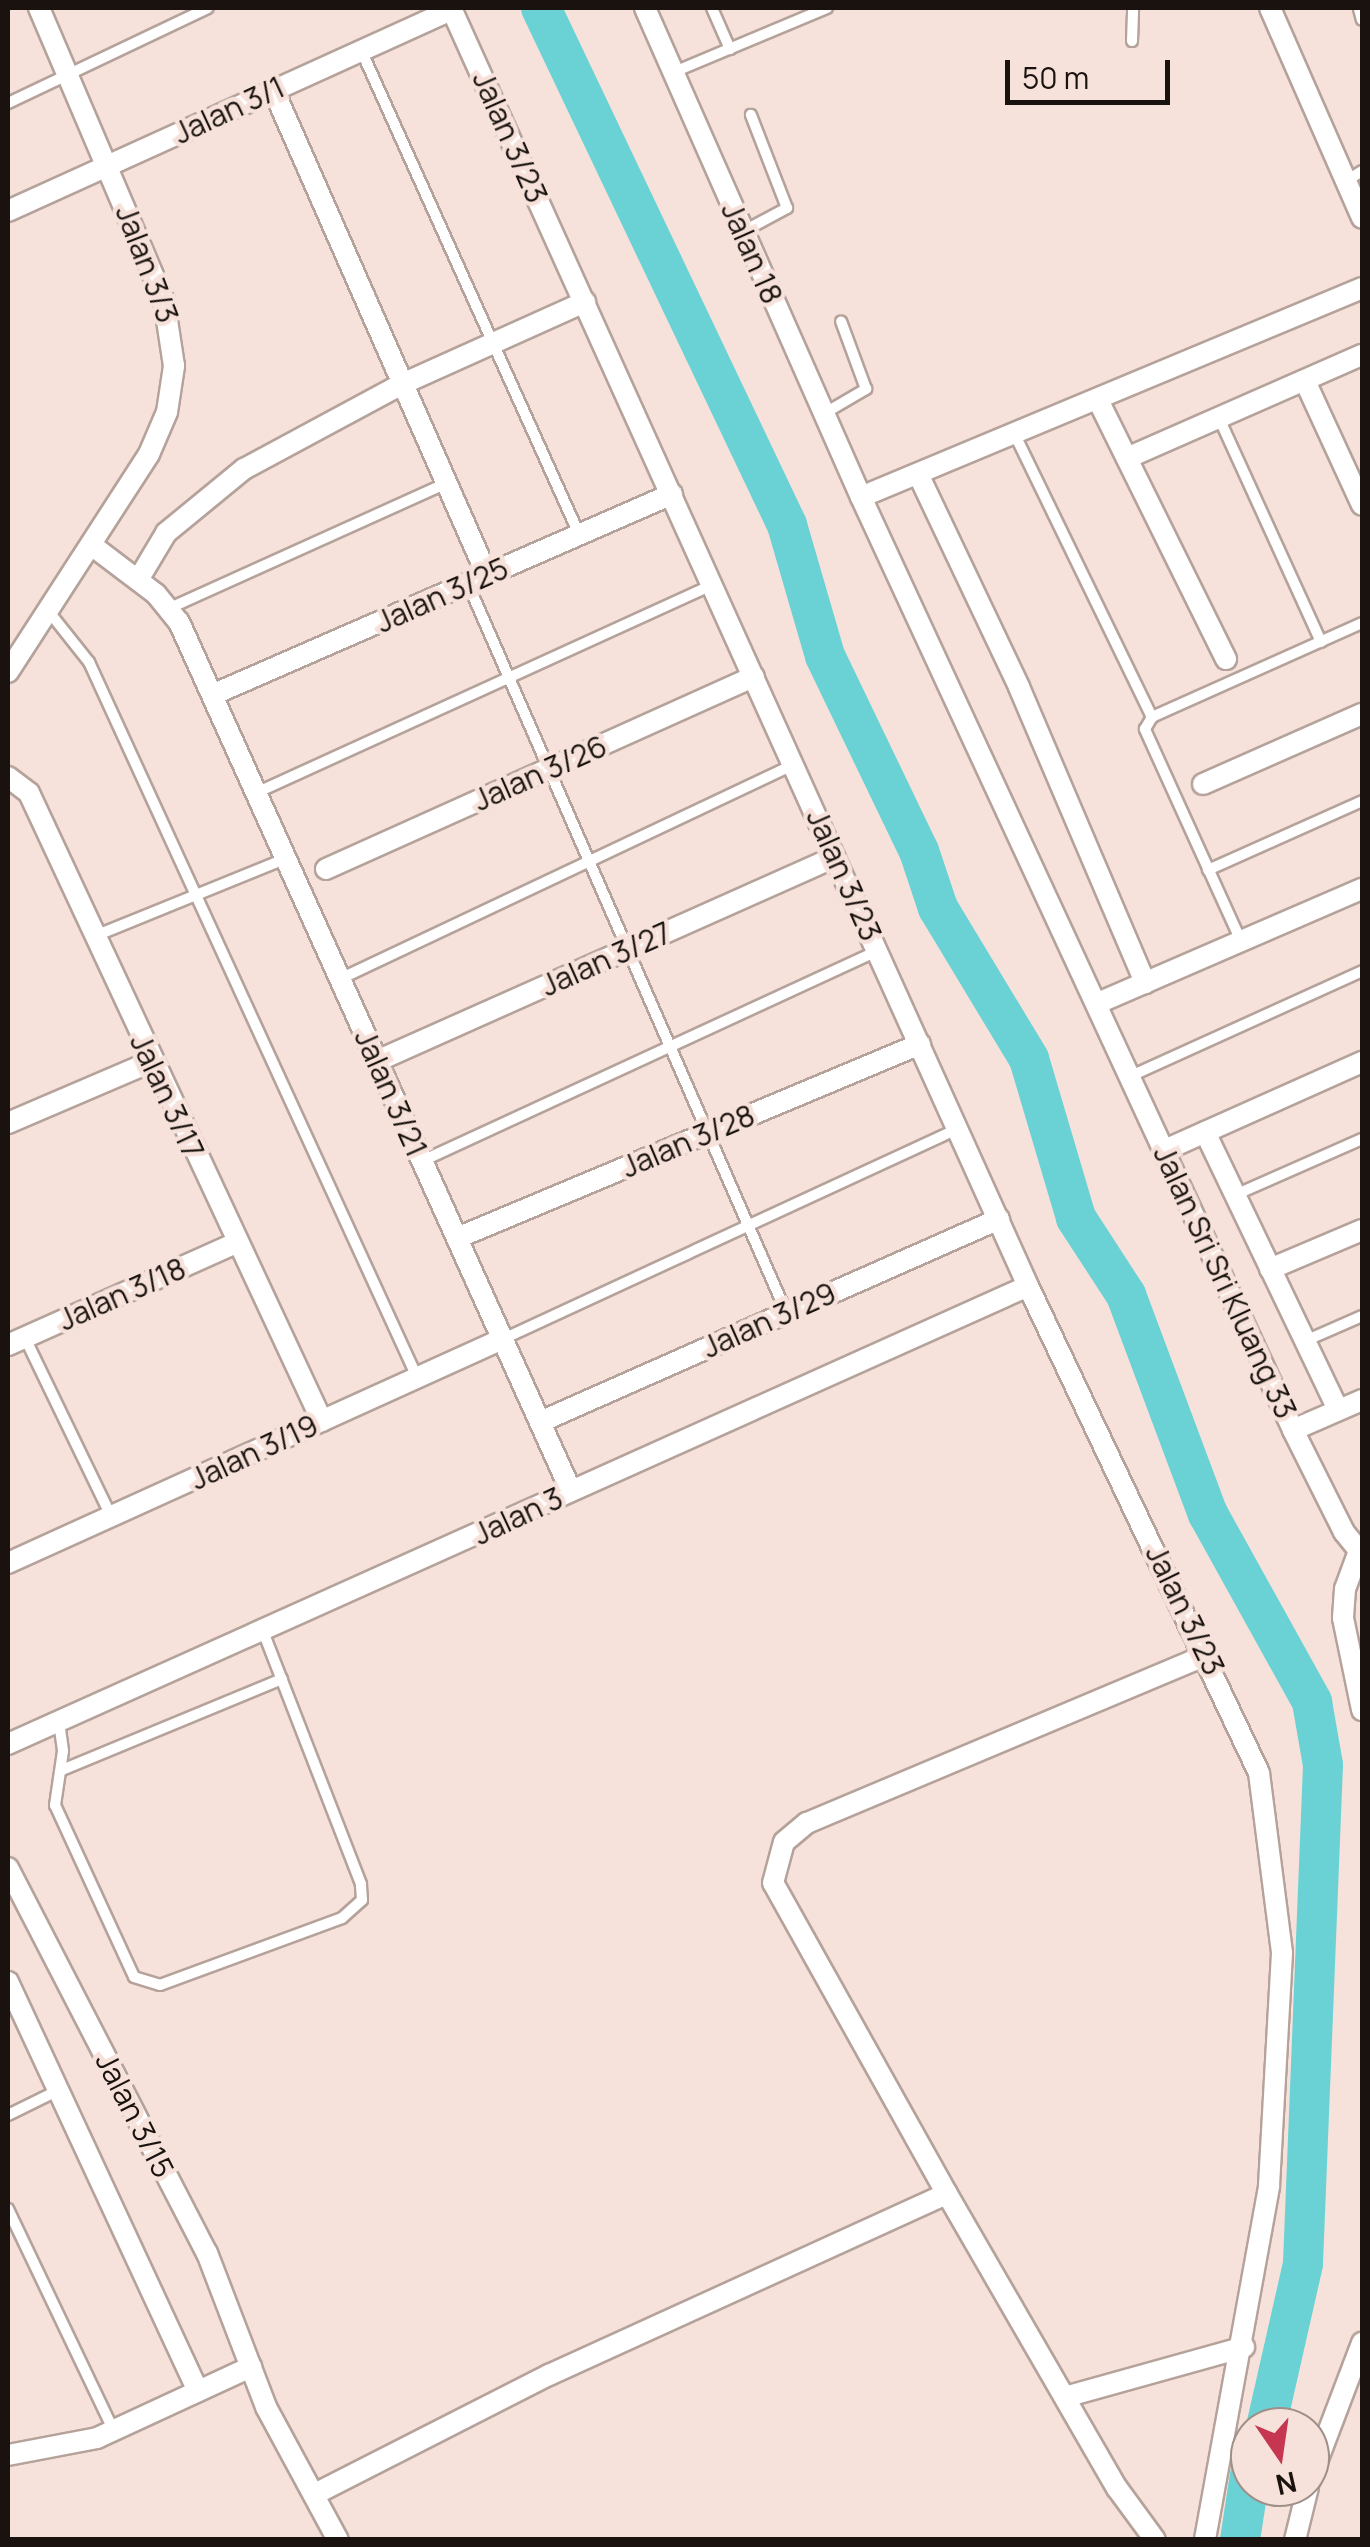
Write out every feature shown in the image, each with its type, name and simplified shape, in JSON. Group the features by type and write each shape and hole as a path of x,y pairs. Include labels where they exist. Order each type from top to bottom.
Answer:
{"street":[{"name":"Jalan 3/3","path":"8,672 94,547 155,440 174,366 164,302 39,8"},
{"name":"Jalan 18","path":"645,8 861,497 1098,1003"},
{"path":"1270,8 1354,176 1362,218"},
{"name":"Jalan 3/1","path":"8,210 451,9"},
{"name":"Jalan 3/23","path":"451,9 1028,1286 1247,1738 1273,1844 1282,1953 1269,2187 1244,2348 1205,2540"},
{"path":"273,90 446,484 477,579"},
{"path":"861,497 1362,288"},
{"path":"138,580 166,533 214,490 400,384 585,302"},
{"path":"1127,458 1362,355"},
{"path":"1304,380 1362,505"},
{"path":"1098,400 1226,659"},
{"path":"919,476 1019,687 1145,983"},
{"name":"Jalan 3/25","path":"212,695 672,494"},
{"path":"94,547 170,608"},
{"name":"Jalan 3/21","path":"170,608 288,858 500,1340 571,1491"},
{"name":"Jalan 3/26","path":"326,868 754,677"},
{"path":"1203,784 1362,714"},
{"name":"Jalan 3/17","path":"8,777 29,793 150,1062 322,1421"},
{"name":"Jalan 3/27","path":"377,1061 835,857"},
{"path":"1098,1003 1362,889"},
{"name":"Jalan Sri Sri Kluang 33","path":"1098,1003 1292,1430 1361,1552"},
{"name":"Jalan 3/28","path":"457,1238 920,1044"},
{"path":"8,1123 150,1062"},
{"path":"1165,1150 1362,1062"},
{"path":"1205,1132 1338,1410"},
{"name":"Jalan 3/29","path":"540,1422 999,1219"},
{"path":"1270,1269 1362,1230"},
{"name":"Jalan 3/18","path":"16,1341 236,1243"},
{"name":"Jalan 3","path":"8,1744 264,1634 1028,1286"},
{"name":"Jalan 3/19","path":"8,1562 500,1340"},
{"path":"1292,1430 1362,1400"},
{"path":"1361,1552 1345,1589 1343,1618 1362,1710"},
{"path":"1155,2540 1065,2397 772,1883 784,1842 807,1823 1206,1654"},
{"name":"Jalan 3/15","path":"8,1868 207,2253 251,2367 338,2540"},
{"path":"8,1982 198,2391"},
{"path":"316,2494 549,2375 947,2194"},
{"path":"1330,2428 1362,2343"},
{"path":"1065,2397 1244,2348"},
{"path":"10,2450 114,2431 251,2367"},
{"path":"1295,2540 1303,2507"}],"lane":[{"path":"8,102 208,8"},
{"path":"712,8 730,49"},
{"path":"674,72 827,8"},
{"path":"1132,40 1133,8"},
{"path":"1359,9 1362,20"},
{"path":"361,50 490,346 580,534"},
{"path":"742,232 786,208 750,115"},
{"path":"824,414 866,389 841,321"},
{"path":"1220,418 1321,642"},
{"path":"1015,435 1152,718 1148,740 1241,941"},
{"path":"170,608 446,484"},
{"path":"477,579 508,676 786,1312"},
{"path":"256,793 713,585"},
{"path":"50,614 89,662 417,1378"},
{"path":"1152,718 1362,624"},
{"path":"340,980 794,765"},
{"path":"1208,870 1362,801"},
{"path":"95,936 288,858"},
{"path":"422,1161 878,950"},
{"path":"1131,1076 1362,971"},
{"path":"500,1340 958,1128"},
{"path":"1235,1195 1362,1139"},
{"path":"1305,1341 1362,1316"},
{"path":"16,1341 111,1517"},
{"path":"58,1722 62,1770 55,1805 134,1977 146,1985 342,1918 362,1900 361,1884 264,1634"},
{"path":"62,1770 282,1679"},
{"path":"8,2116 58,2092"},
{"path":"8,2209 114,2431"}],"waterway":[{"path":"541,8 787,525 825,656 919,851 938,908 1029,1059 1076,1218 1126,1295 1208,1514 1312,1702 1323,1765 1303,2264 1271,2407"},
{"path":"1240,2540 1245,2507"}]}
